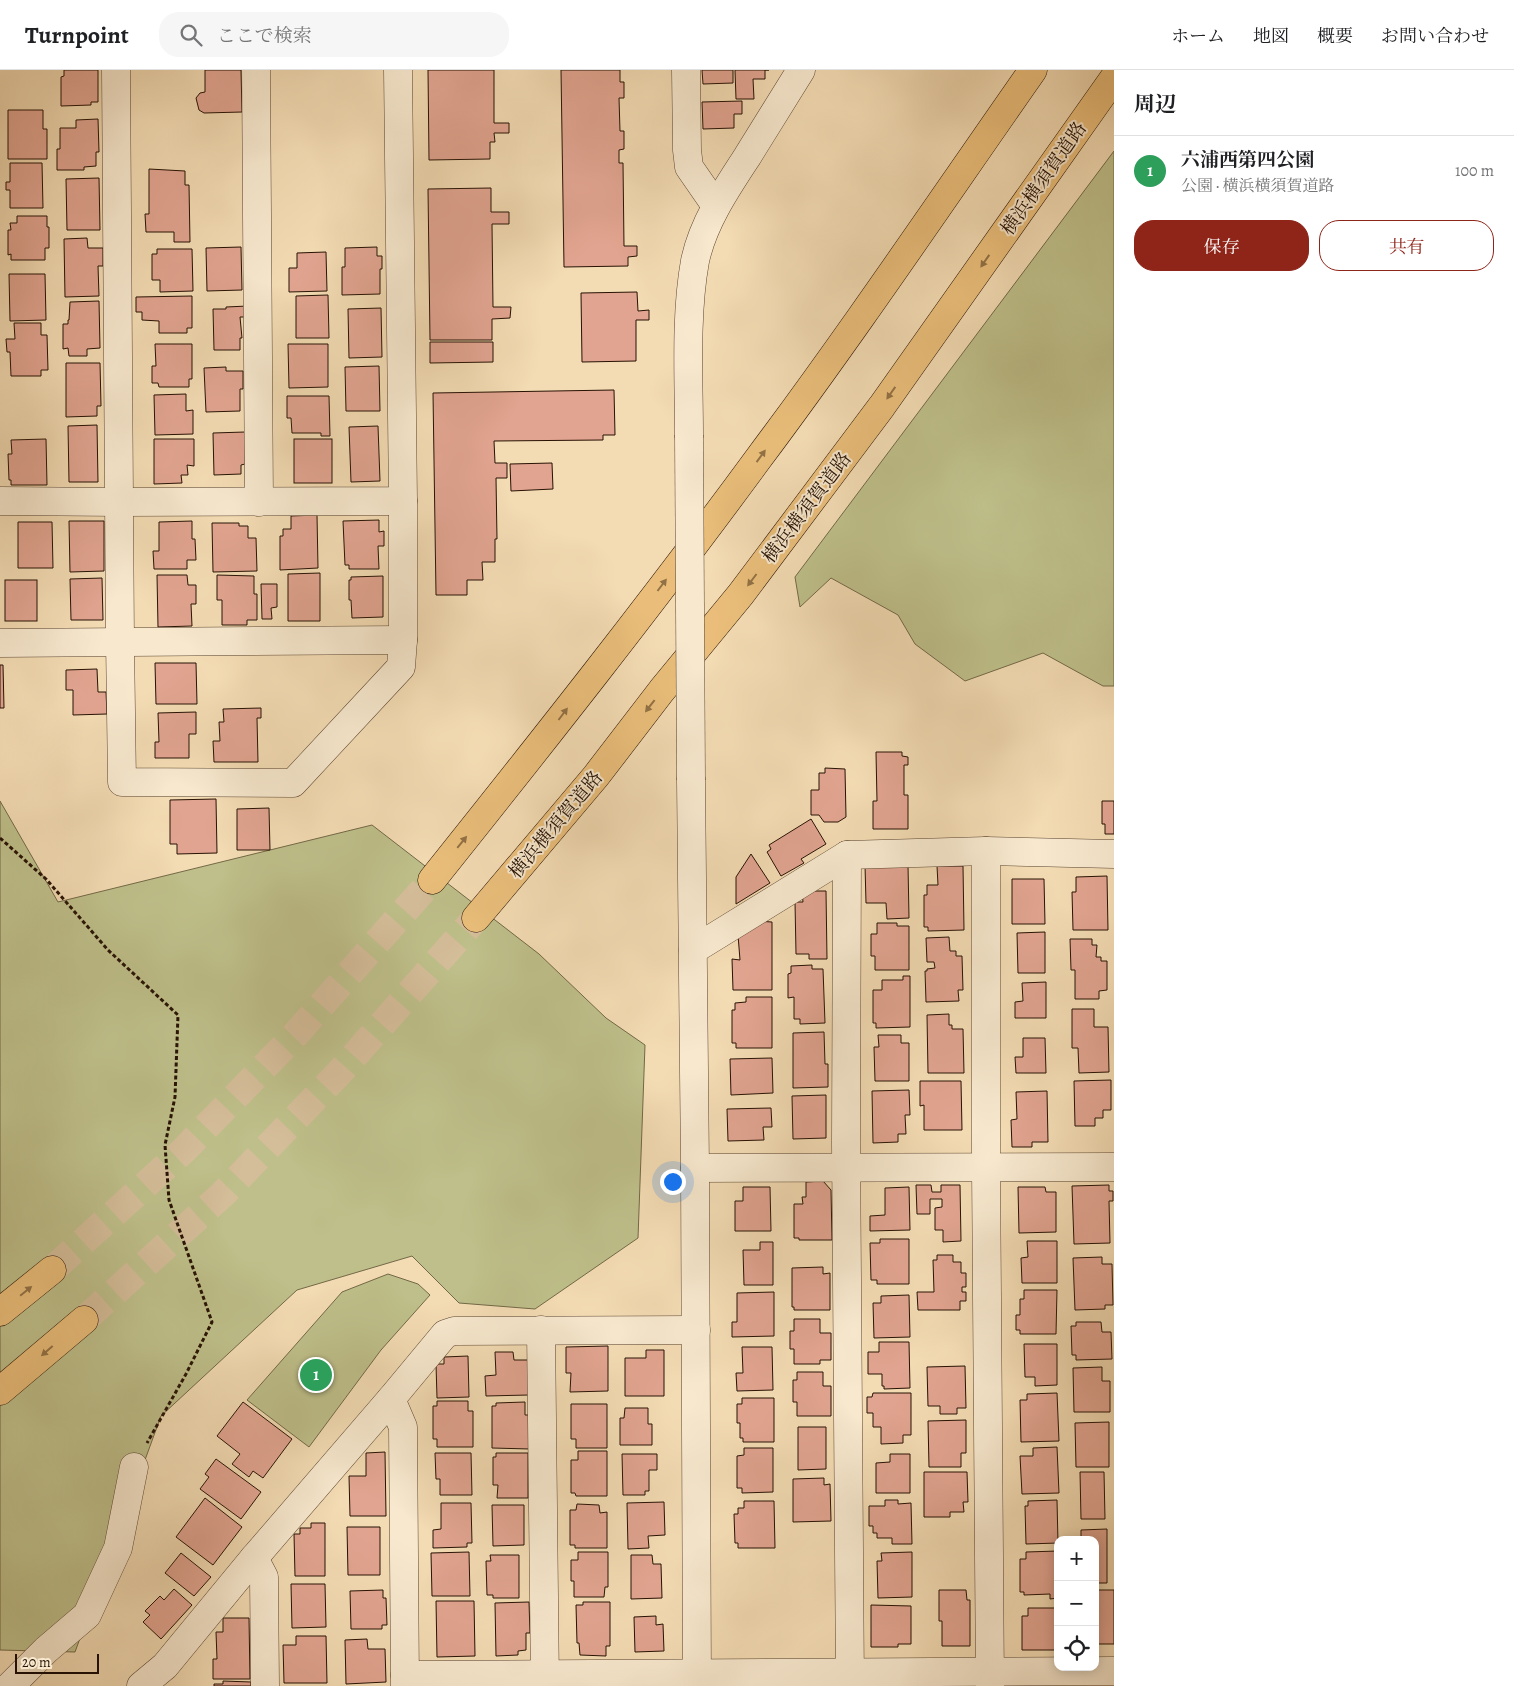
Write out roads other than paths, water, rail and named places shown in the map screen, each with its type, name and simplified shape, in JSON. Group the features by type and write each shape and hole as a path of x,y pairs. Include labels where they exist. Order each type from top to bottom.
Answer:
{"highway":[{"path":"432,880 550,731 758,459 883,285 1033,70"},
{"name":"横浜横須賀道路","path":"476,918 590,783 662,690 741,594 882,406 1114,78"},
{"path":"0,1312 52,1270"},
{"path":"0,1391 84,1320"}],"street":[{"path":"116,70 122,782 292,783 401,667 403,640 403,501 398,70"},
{"path":"256,70 259,502"},
{"path":"686,70 686,150 689,167 716,206"},
{"path":"697,1680 689,435 690,325 696,260 699,247 716,206 802,70"},
{"path":"0,501 403,501"},
{"path":"0,642 403,640"},
{"path":"693,950 847,855 986,851 1114,854"},
{"path":"986,851 986,1168 990,1679"},
{"path":"847,855 846,1167 850,1679"},
{"path":"695,1168 1114,1166"},
{"path":"541,1330 545,1680"},
{"path":"141,1686 170,1676 254,1558 445,1334 454,1331 696,1330"},
{"path":"391,1399 404,1428 405,1680 990,1679 1114,1671"},
{"path":"10,1686 46,1650 87,1615 118,1548 134,1467"},
{"path":"254,1558 264,1577 265,1686"}],"tunnel":[{"path":"52,1270 184,1150 296,1034 432,880"},
{"path":"84,1320 223,1194 339,1073 476,918"}],"place":[{"name":"六浦西第四公園","path":"316,1375"}]}
